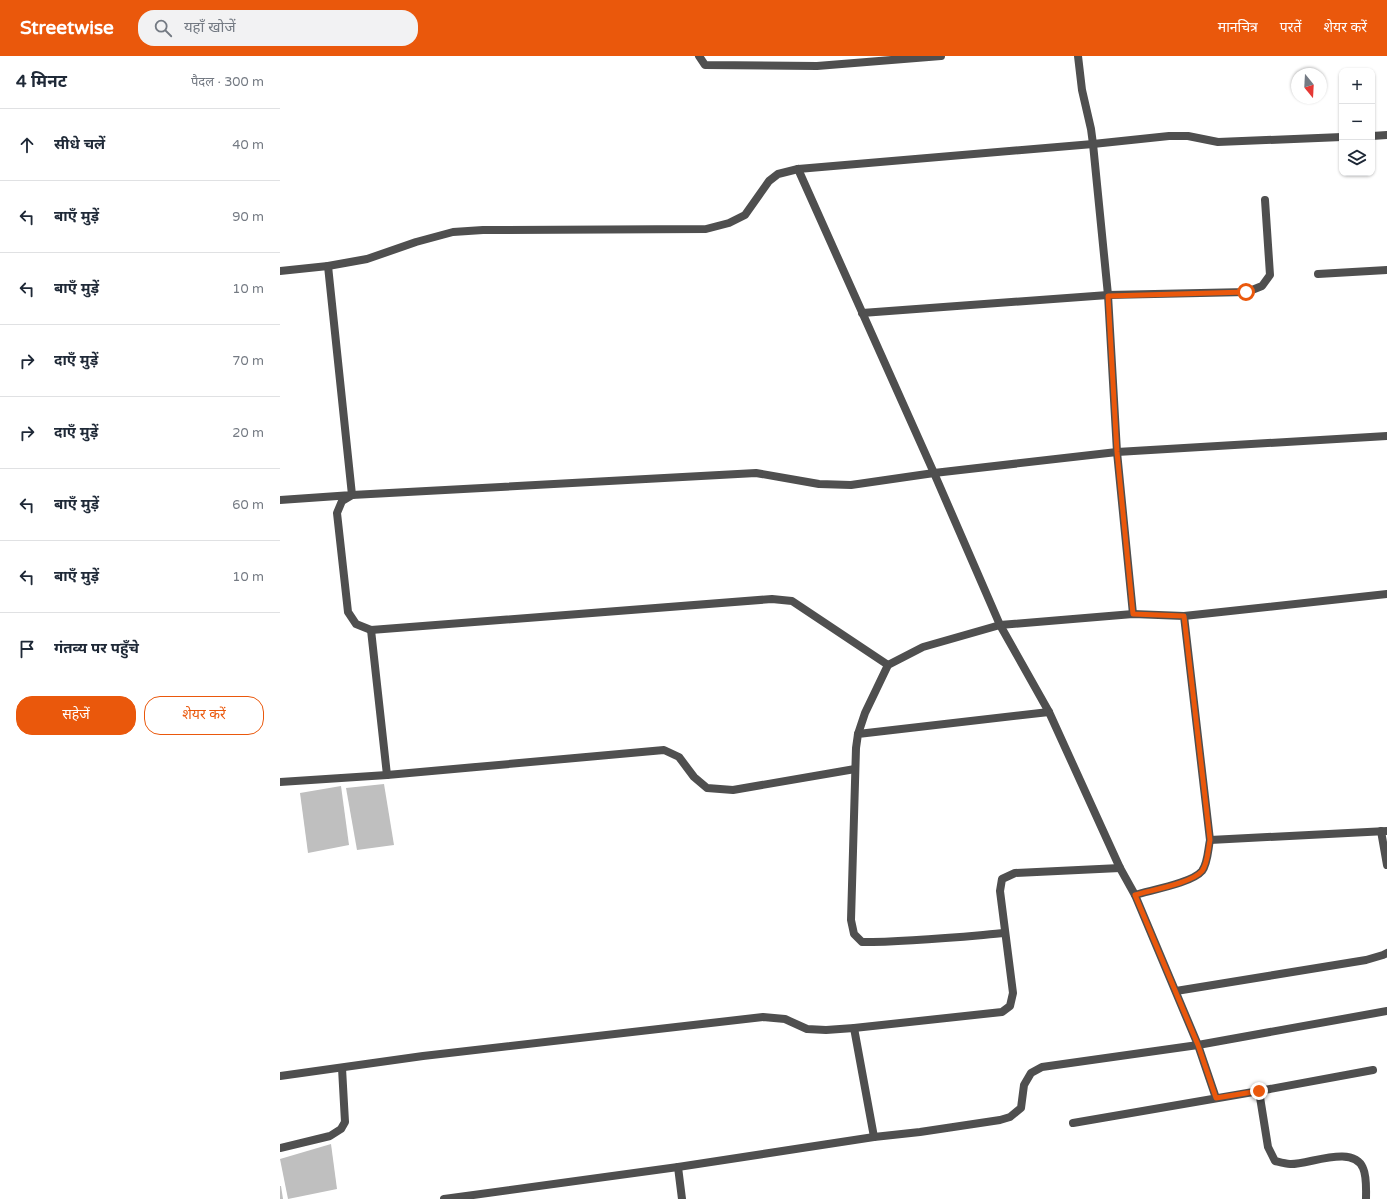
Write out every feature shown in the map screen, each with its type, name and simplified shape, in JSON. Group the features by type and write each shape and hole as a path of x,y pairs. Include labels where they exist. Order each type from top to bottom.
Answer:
{"street":[{"path":"699,56 704,65 817,66 941,56"},
{"path":"1078,56 1082,90 1093,144 1108,296 1117,452 1133,614"},
{"path":"1375,136 1387,135"},
{"path":"280,271 328,266 367,259 416,242 454,232 483,230 706,229 729,223 745,215 769,181 778,174 798,169 1093,144 1169,136 1188,136 1218,142 1339,137"},
{"path":"798,169 934,473 1000,625 1049,712 1120,868 1135,895 1198,1045 1216,1098"},
{"path":"862,313 1108,296 1246,292 1262,286 1270,275 1265,200"},
{"path":"328,266 352,495"},
{"path":"1318,274 1387,270"},
{"path":"280,500 756,473 819,484 851,485 934,473 1117,452 1387,436"},
{"path":"352,495 342,501 337,513 348,612 356,624 371,630 772,598 792,601 888,665"},
{"path":"1006,933 928,940 883,942 862,942 854,934 851,920 856,748 858,734 865,713 888,665 922,647 1000,625 1133,614 1184,616 1387,594"},
{"path":"1135,895 1189,880 1202,870 1210,840 1184,616"},
{"path":"371,630 387,775"},
{"path":"858,734 1049,712"},
{"path":"280,782 387,775 664,750 679,757 694,777 707,788 733,790 855,769"},
{"path":"1210,840 1384,831 1387,866"},
{"path":"280,1076 423,1056 763,1017 785,1019 807,1029 826,1030 1002,1012 1010,1006 1013,993 1000,891 1002,879 1015,873 1120,868"},
{"path":"1176,991 1366,960 1383,956 1387,953"},
{"path":"444,1199 678,1167 874,1137 1000,1120 1010,1117 1021,1108 1024,1085 1031,1073 1042,1067 1198,1045 1387,1011"},
{"path":"854,1028 874,1137"},
{"path":"280,1148 330,1136 341,1129 345,1122 342,1068"},
{"path":"1074,1123 1373,1070"},
{"path":"1259,1091 1268,1147 1275,1161 1290,1164 1341,1156 1355,1159 1363,1167 1366,1184 1366,1199"},
{"path":"678,1167 682,1199"}],"building":[{"path":"384,784 394,845 357,850 346,788"},
{"path":"341,786 349,845 308,853 300,793"},
{"path":"331,1144 337,1189 288,1199 280,1159"},
{"path":"281,1186 283,1199 280,1199"}],"route":[{"path":"1246,292 1108,296 1117,452 1133,614 1184,616 1210,840 1202,870 1189,880 1135,895 1198,1045 1216,1098 1259,1091"}]}
